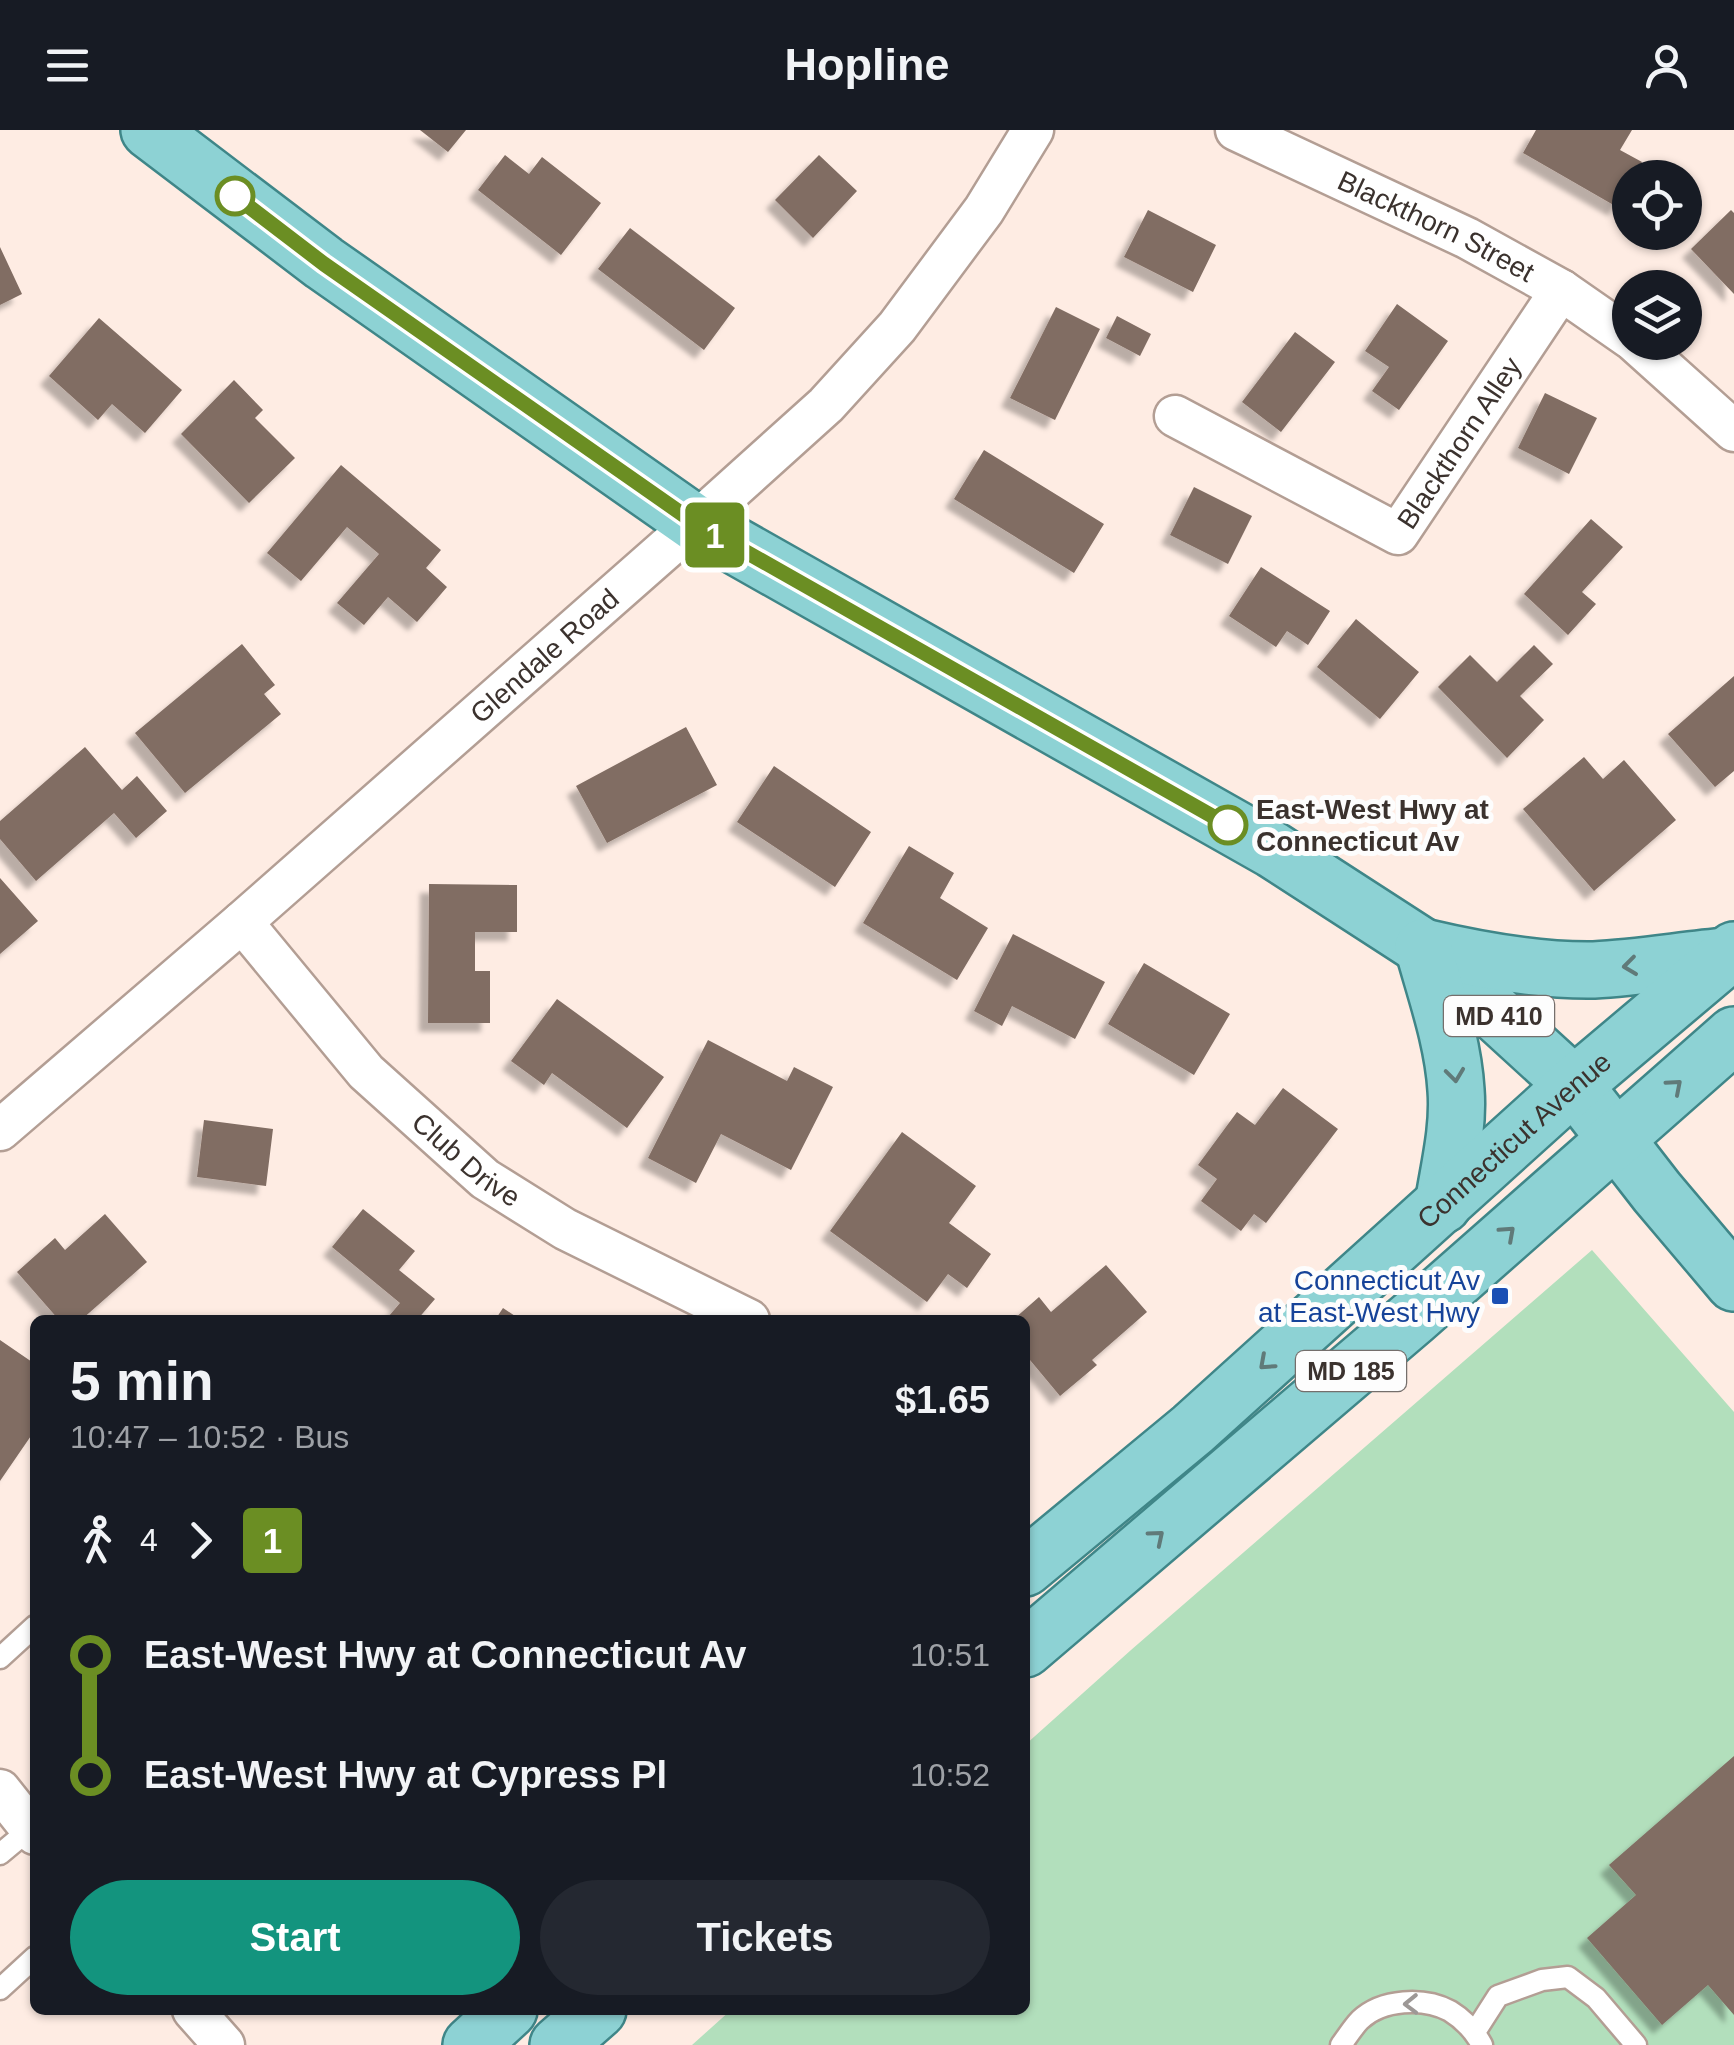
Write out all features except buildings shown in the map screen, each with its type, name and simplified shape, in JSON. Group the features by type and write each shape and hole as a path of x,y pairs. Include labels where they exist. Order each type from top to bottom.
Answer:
{"main road":[{"name":"MD 410","path":"149,130 324,264 695,523 1273,850 1423,947 1574,1085 1734,1283"},
{"path":"1443,1205 1454,1137 1456,1092 1451,1044 1423,947 1538,968 1595,970 1730,953"},
{"name":"Connecticut Avenue","path":"1031,1552 1193,1428 1574,1085 1730,953"},
{"name":"MD 185","path":"1030,1645 1414,1318 1734,1034"},
{"path":"471,2045 504,2015"},
{"path":"558,2045 592,2015"}],"street":[{"name":"Glendale Road","path":"0,1130 242,922 826,405 898,327 984,210 1033,130"},
{"name":"Blackthorn Street","path":"1236,130 1467,238 1561,290 1612,326"},
{"name":"Blackthorn Alley","path":"1174,416 1398,534 1561,290"},
{"name":"Blackthorn Street","path":"1654,360 1734,431"},
{"name":"Club Drive","path":"242,922 366,1072 486,1180 565,1229 728,1315"},
{"path":"1031,1552 1082,1600"},
{"path":"0,1790 22,1839"},
{"path":"197,2015 224,2045"}],"lane":[{"path":"0,1658 30,1631"},
{"path":"0,1989 30,1962"},
{"path":"1340,2045 1361,2018 1386,2005 1423,2002 1450,2011 1479,2038 1498,1996 1542,1980 1568,1977 1596,1998 1636,2045"}],"green space":[{"path":"1592,1250 1734,1412 1734,2045 692,2045 725,2015 1030,2015 1030,1741"}],"bus line":[{"name":"1","path":"235,196 324,264 695,523 1228,825"}],"place":[{"name":"East-West Hwy at Connecticut Av","path":"1228,825"},
{"name":"Connecticut Av at East-West Hwy","path":"1500,1296"}]}
